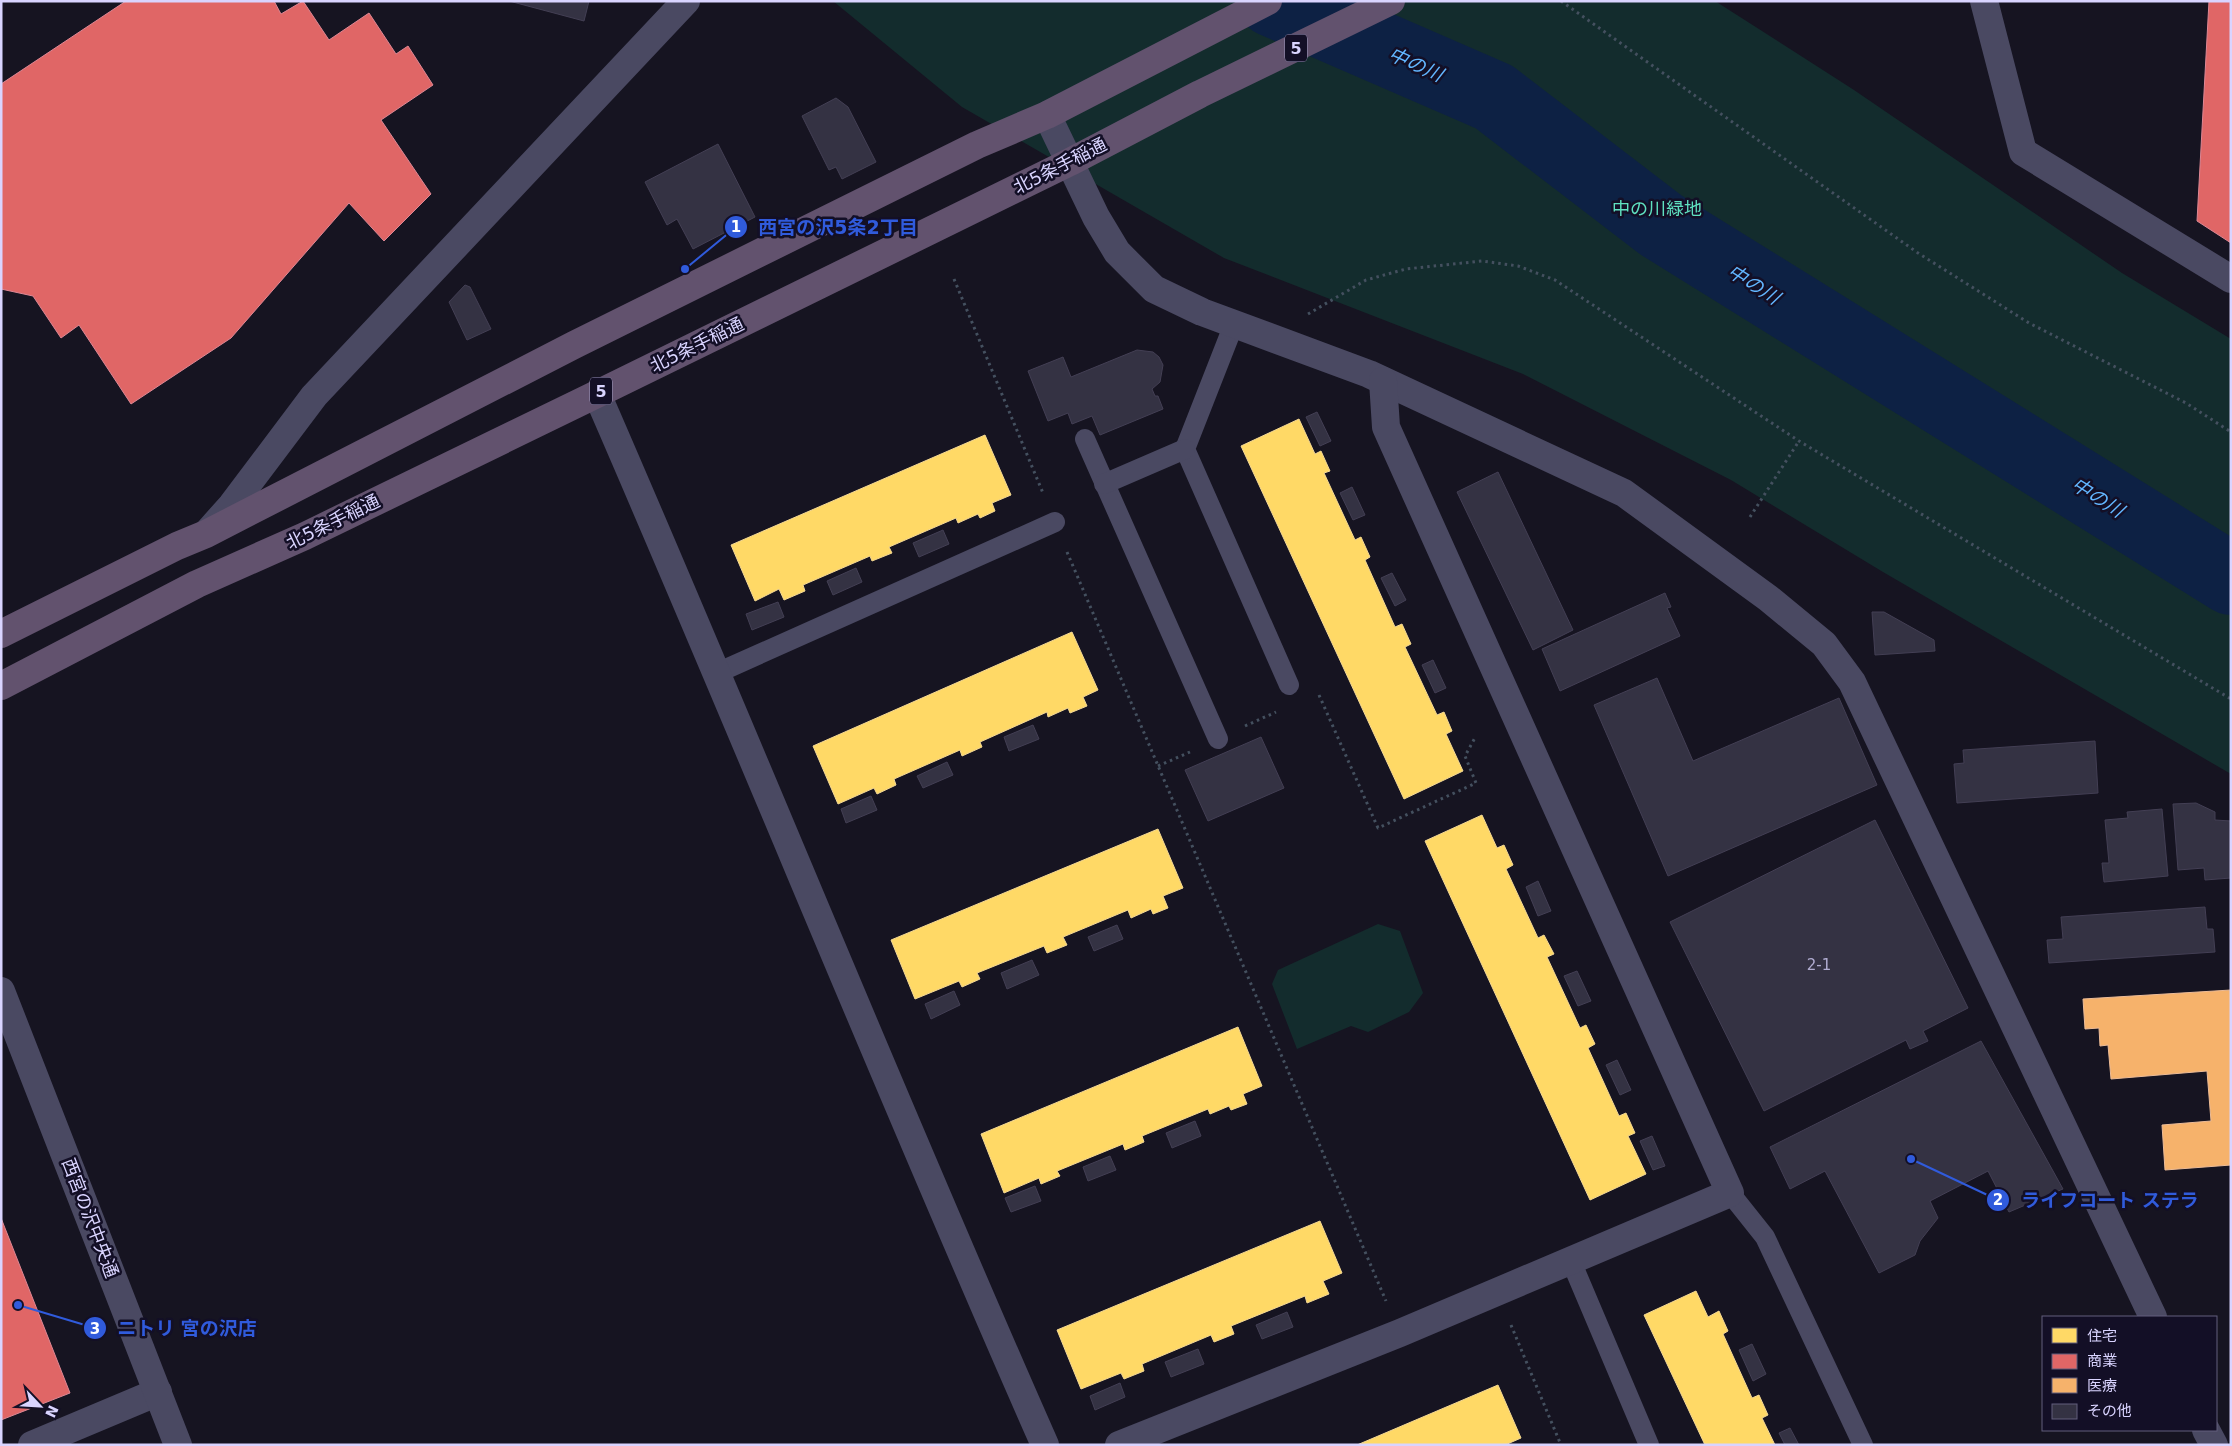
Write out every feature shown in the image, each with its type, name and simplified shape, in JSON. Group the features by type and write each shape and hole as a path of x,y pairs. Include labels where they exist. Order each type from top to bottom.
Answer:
{"highway":[{"path":"1,634 177,546 206,534 574,345 978,146 1047,115 1268,1"},
{"name":"北5条手稲通","path":"1,686 197,584 305,536 597,394 1070,162 1200,94 1392,1"}],"street":[{"path":"206,534 232,505 314,396 686,1"},
{"path":"1984,1 2023,152 2231,280"},
{"path":"1047,115 1096,217 1117,252 1148,283 1162,293 1234,324 1383,381 1624,493 1768,598 1824,644 1852,682 2153,1316"},
{"path":"1119,1445 1400,1333 1730,1193 1386,427 1383,381"},
{"path":"597,394 717,673 963,1258 1045,1445"},
{"name":"西宮の沢中央通","path":"1,991 178,1445"},
{"path":"32,1445 158,1392"},
{"path":"2207,1431 2214,1445"}],"lane":[{"path":"1234,324 1185,449 1289,685"},
{"path":"1085,440 1218,739"},
{"path":"1104,484 1185,449"},
{"path":"717,673 1055,522"},
{"path":"1730,1193 1765,1238 1863,1445"},
{"path":"1571,1261 1649,1445"}],"path":[{"path":"1561,1 1918,253 2029,322 2186,403 2231,432"},
{"path":"1304,317 1366,280 1406,269 1482,261 1518,266 1555,280 1799,441 2231,699"},
{"path":"954,279 1158,766 1390,1310"},
{"path":"1750,517 1799,441"},
{"path":"1310,697 1318,693 1378,828 1476,783 1465,756 1476,736"},
{"path":"1158,766 1284,708"},
{"path":"1498,1292 1560,1445"}],"green space":[{"name":"中の川緑地","path":"833,1 1715,1 1854,90 2122,273 2231,339 2231,774 1883,572 1731,480 1523,374 1224,258 962,107"},
{"path":"1378,924 1400,931 1423,993 1409,1012 1368,1032 1351,1026 1297,1049 1272,984 1278,970"}],"building: 住宅":[{"path":"1299,419 1315,454 1321,451 1330,471 1324,473 1355,540 1361,537 1370,557 1365,560 1395,627 1402,624 1411,644 1405,647 1437,715 1444,712 1452,731 1446,734 1463,771 1404,799 1241,446"},
{"path":"985,435 1011,495 992,503 995,511 980,518 978,514 958,523 956,518 889,547 892,553 872,561 870,556 803,585 805,591 784,600 779,589 755,601 731,545"},
{"path":"1072,632 1098,690 1083,697 1087,706 1070,713 1068,708 1048,717 1047,712 980,742 982,747 962,756 960,750 894,779 896,785 877,794 874,788 838,804 813,746"},
{"path":"1482,815 1497,848 1504,845 1513,865 1506,869 1538,938 1544,935 1554,954 1547,957 1580,1028 1586,1025 1595,1044 1588,1048 1619,1116 1626,1113 1635,1133 1628,1136 1646,1174 1590,1200 1425,841"},
{"path":"1158,829 1183,888 1163,896 1168,908 1153,914 1151,909 1131,918 1128,910 1063,937 1067,945 1047,953 1044,946 977,973 980,979 962,987 959,981 915,999 891,940"},
{"path":"1238,1027 1262,1086 1243,1094 1247,1104 1231,1110 1229,1106 1210,1114 1208,1109 1142,1136 1144,1142 1125,1150 1123,1144 1057,1171 1060,1176 1041,1184 1039,1178 1004,1193 981,1134"},
{"path":"1320,1221 1342,1273 1323,1281 1329,1294 1307,1303 1305,1296 1231,1326 1234,1334 1214,1342 1211,1335 1142,1364 1144,1371 1124,1379 1121,1373 1081,1389 1057,1330"},
{"path":"1696,1291 1708,1317 1719,1311 1728,1331 1723,1334 1752,1398 1759,1395 1768,1415 1762,1418 1775,1445 1705,1445 1644,1315"},
{"path":"1498,1385 1521,1438 1505,1445 1357,1445"}],"building: 商業":[{"path":"126,1 274,1 281,14 303,1 329,40 369,13 396,54 408,46 433,85 381,120 431,194 384,241 349,203 231,338 131,404 79,325 61,338 33,296 1,289 1,84"},
{"path":"2209,1 2231,1 2231,243 2197,221"},
{"path":"1,1218 70,1393 1,1420"}],"building: 医療":[{"path":"2231,990 2231,1165 2165,1170 2162,1125 2211,1121 2207,1071 2111,1079 2108,1045 2100,1046 2099,1028 2085,1029 2083,999"}],"building: その他":[{"path":"509,1 589,1 584,21"},
{"path":"836,98 848,107 876,162 842,179 836,167 829,170 802,116"},
{"path":"718,144 755,217 693,249 677,219 667,225 645,182"},
{"path":"465,285 470,287 491,329 467,340 449,302"},
{"path":"1137,350 1153,352 1159,357 1163,365 1160,382 1152,389 1155,396 1158,396 1163,409 1100,435 1092,416 1072,424 1068,413 1048,421 1028,371 1063,357 1071,377"},
{"path":"1317,412 1331,441 1320,446 1306,417"},
{"path":"1498,472 1573,630 1533,650 1457,492"},
{"path":"1352,487 1365,515 1353,520 1340,493"},
{"path":"943,530 949,544 919,557 913,543"},
{"path":"856,568 862,582 833,595 827,581"},
{"path":"1392,573 1406,600 1395,606 1381,578"},
{"path":"1665,593 1671,607 1667,608 1680,636 1560,691 1542,649"},
{"path":"778,602 784,617 752,630 746,614"},
{"path":"1872,612 1884,612 1934,640 1935,651 1875,655"},
{"path":"1433,660 1446,688 1435,693 1422,665"},
{"path":"1657,678 1693,761 1839,698 1877,785 1668,876 1594,705"},
{"path":"1033,725 1039,739 1009,751 1004,737"},
{"path":"1261,737 1284,788 1208,821 1185,770"},
{"path":"2095,741 2098,793 1957,803 1954,764 1964,763 1963,750"},
{"path":"947,762 953,775 923,788 917,776"},
{"path":"871,796 877,810 846,823 841,809"},
{"path":"2196,803 2215,812 2215,820 2231,821 2231,878 2205,880 2204,868 2178,870 2173,804"},
{"path":"2162,809 2168,876 2104,882 2102,863 2109,863 2105,820 2128,818 2127,812"},
{"path":"1875,820 1968,1008 1923,1031 1928,1041 1910,1049 1906,1040 1764,1111 1670,922"},
{"path":"1538,881 1551,911 1538,916 1526,887"},
{"path":"2205,907 2207,929 2213,929 2215,952 2049,963 2047,940 2063,939 2061,917"},
{"path":"1117,925 1123,939 1094,951 1088,937"},
{"path":"1032,960 1039,975 1007,989 1001,973"},
{"path":"1577,971 1591,1001 1578,1006 1564,976"},
{"path":"954,991 960,1005 931,1019 925,1004"},
{"path":"1981,1041 2063,1189 2009,1212 1988,1171 1930,1201 1938,1218 1920,1241 1915,1255 1879,1273 1825,1171 1790,1189 1770,1147"},
{"path":"1617,1060 1631,1090 1620,1095 1606,1065"},
{"path":"1195,1121 1201,1136 1172,1148 1166,1133"},
{"path":"1652,1136 1665,1166 1653,1170 1640,1141"},
{"path":"1110,1156 1116,1170 1088,1181 1083,1167"},
{"path":"1035,1186 1041,1201 1011,1212 1005,1198"},
{"path":"1287,1312 1293,1327 1262,1339 1256,1325"},
{"path":"1752,1344 1766,1374 1753,1381 1739,1350"},
{"path":"1198,1349 1204,1364 1171,1377 1165,1362"},
{"path":"1120,1383 1125,1397 1095,1410 1090,1396"},
{"path":"1790,1428 1799,1445 1785,1445 1779,1433"}],"waterway":[{"name":"中の川","path":"1273,1 1494,97 1661,225 2231,579"}],"place":[{"name":"西宮の沢5条2丁目","path":"685,269"},
{"name":"ライフコート ステラ","path":"1911,1159"},
{"name":"ニトリ 宮の沢店","path":"18,1305"}]}
